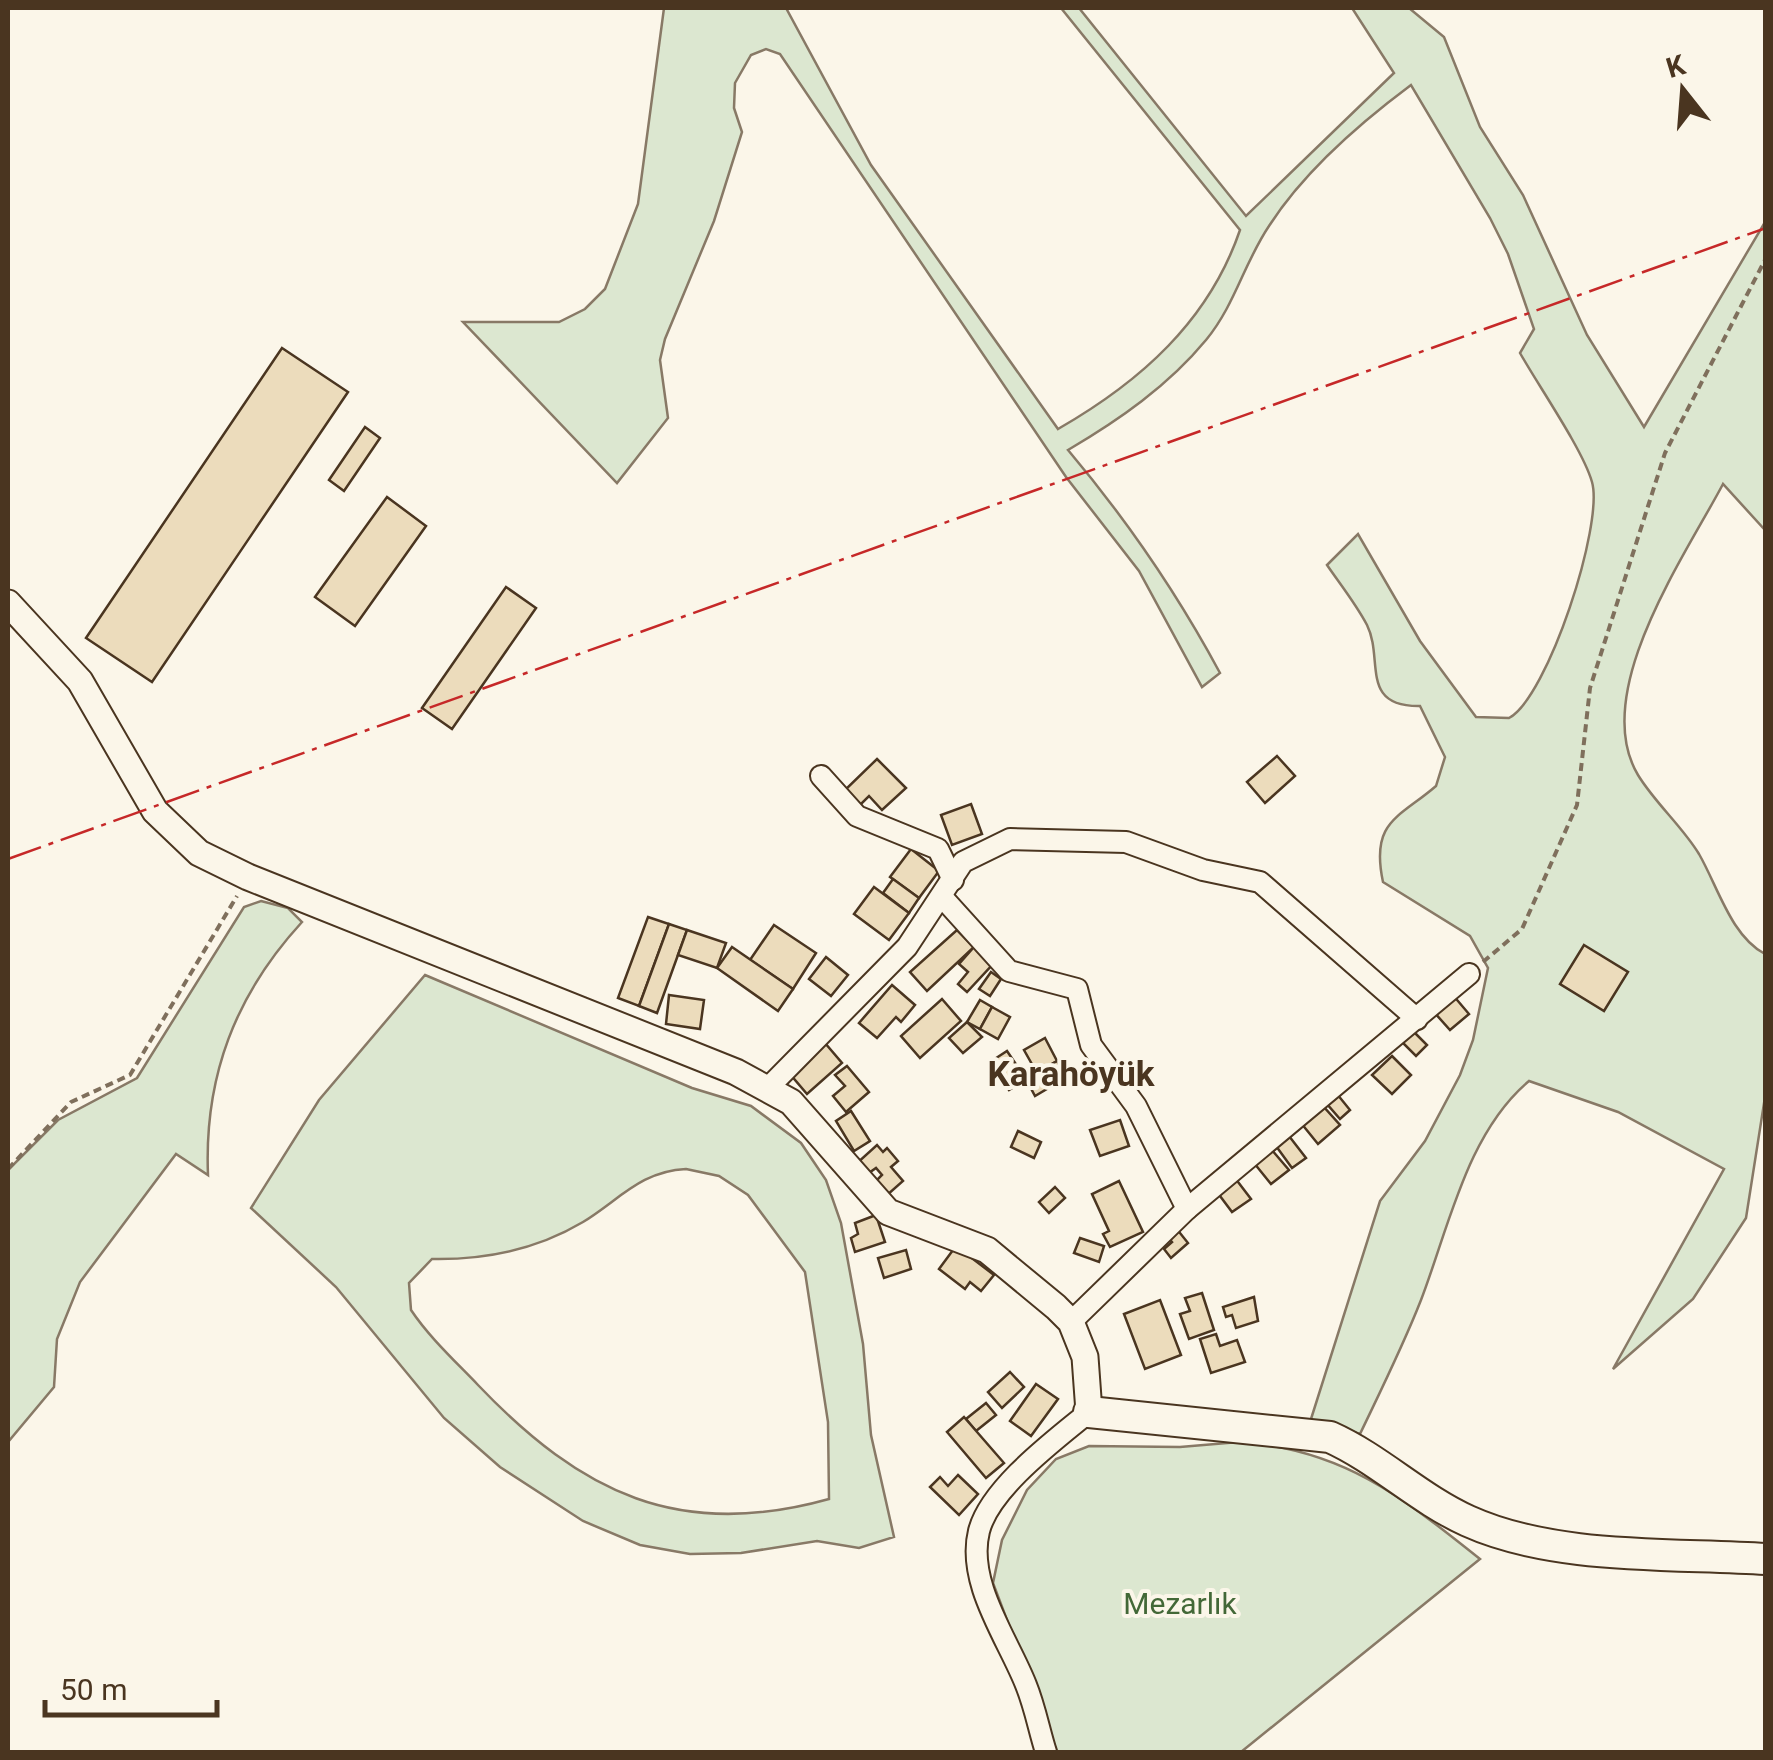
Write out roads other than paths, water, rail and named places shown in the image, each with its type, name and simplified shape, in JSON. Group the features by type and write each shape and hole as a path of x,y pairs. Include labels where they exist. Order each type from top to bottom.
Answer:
{"main road":[{"path":"1088,1412 1330,1437 1365,1452 1466,1520 1538,1544 1766,1558"}],"street":[{"path":"8,603 80,681 156,811 199,852 248,877 736,1072 768,1089 791,1102 888,1212 987,1250 1071,1322 1084,1357 1088,1412 1036,1456 998,1497 979,1530 981,1583 1028,1688 1046,1752"},
{"path":"821,776 857,816 938,849 948,889 1009,971 1076,989 1091,1045 1136,1106 1187,1209"},
{"path":"768,1089 907,947 963,862 1010,839 1126,842 1203,870 1260,882 1417,1019"},
{"path":"1071,1322 1187,1209 1469,974"}],"district":[{"name":"Karahöyük","path":"1071,1074"}],"park label":[{"name":"Mezarlık","path":"1180,1603"}]}
